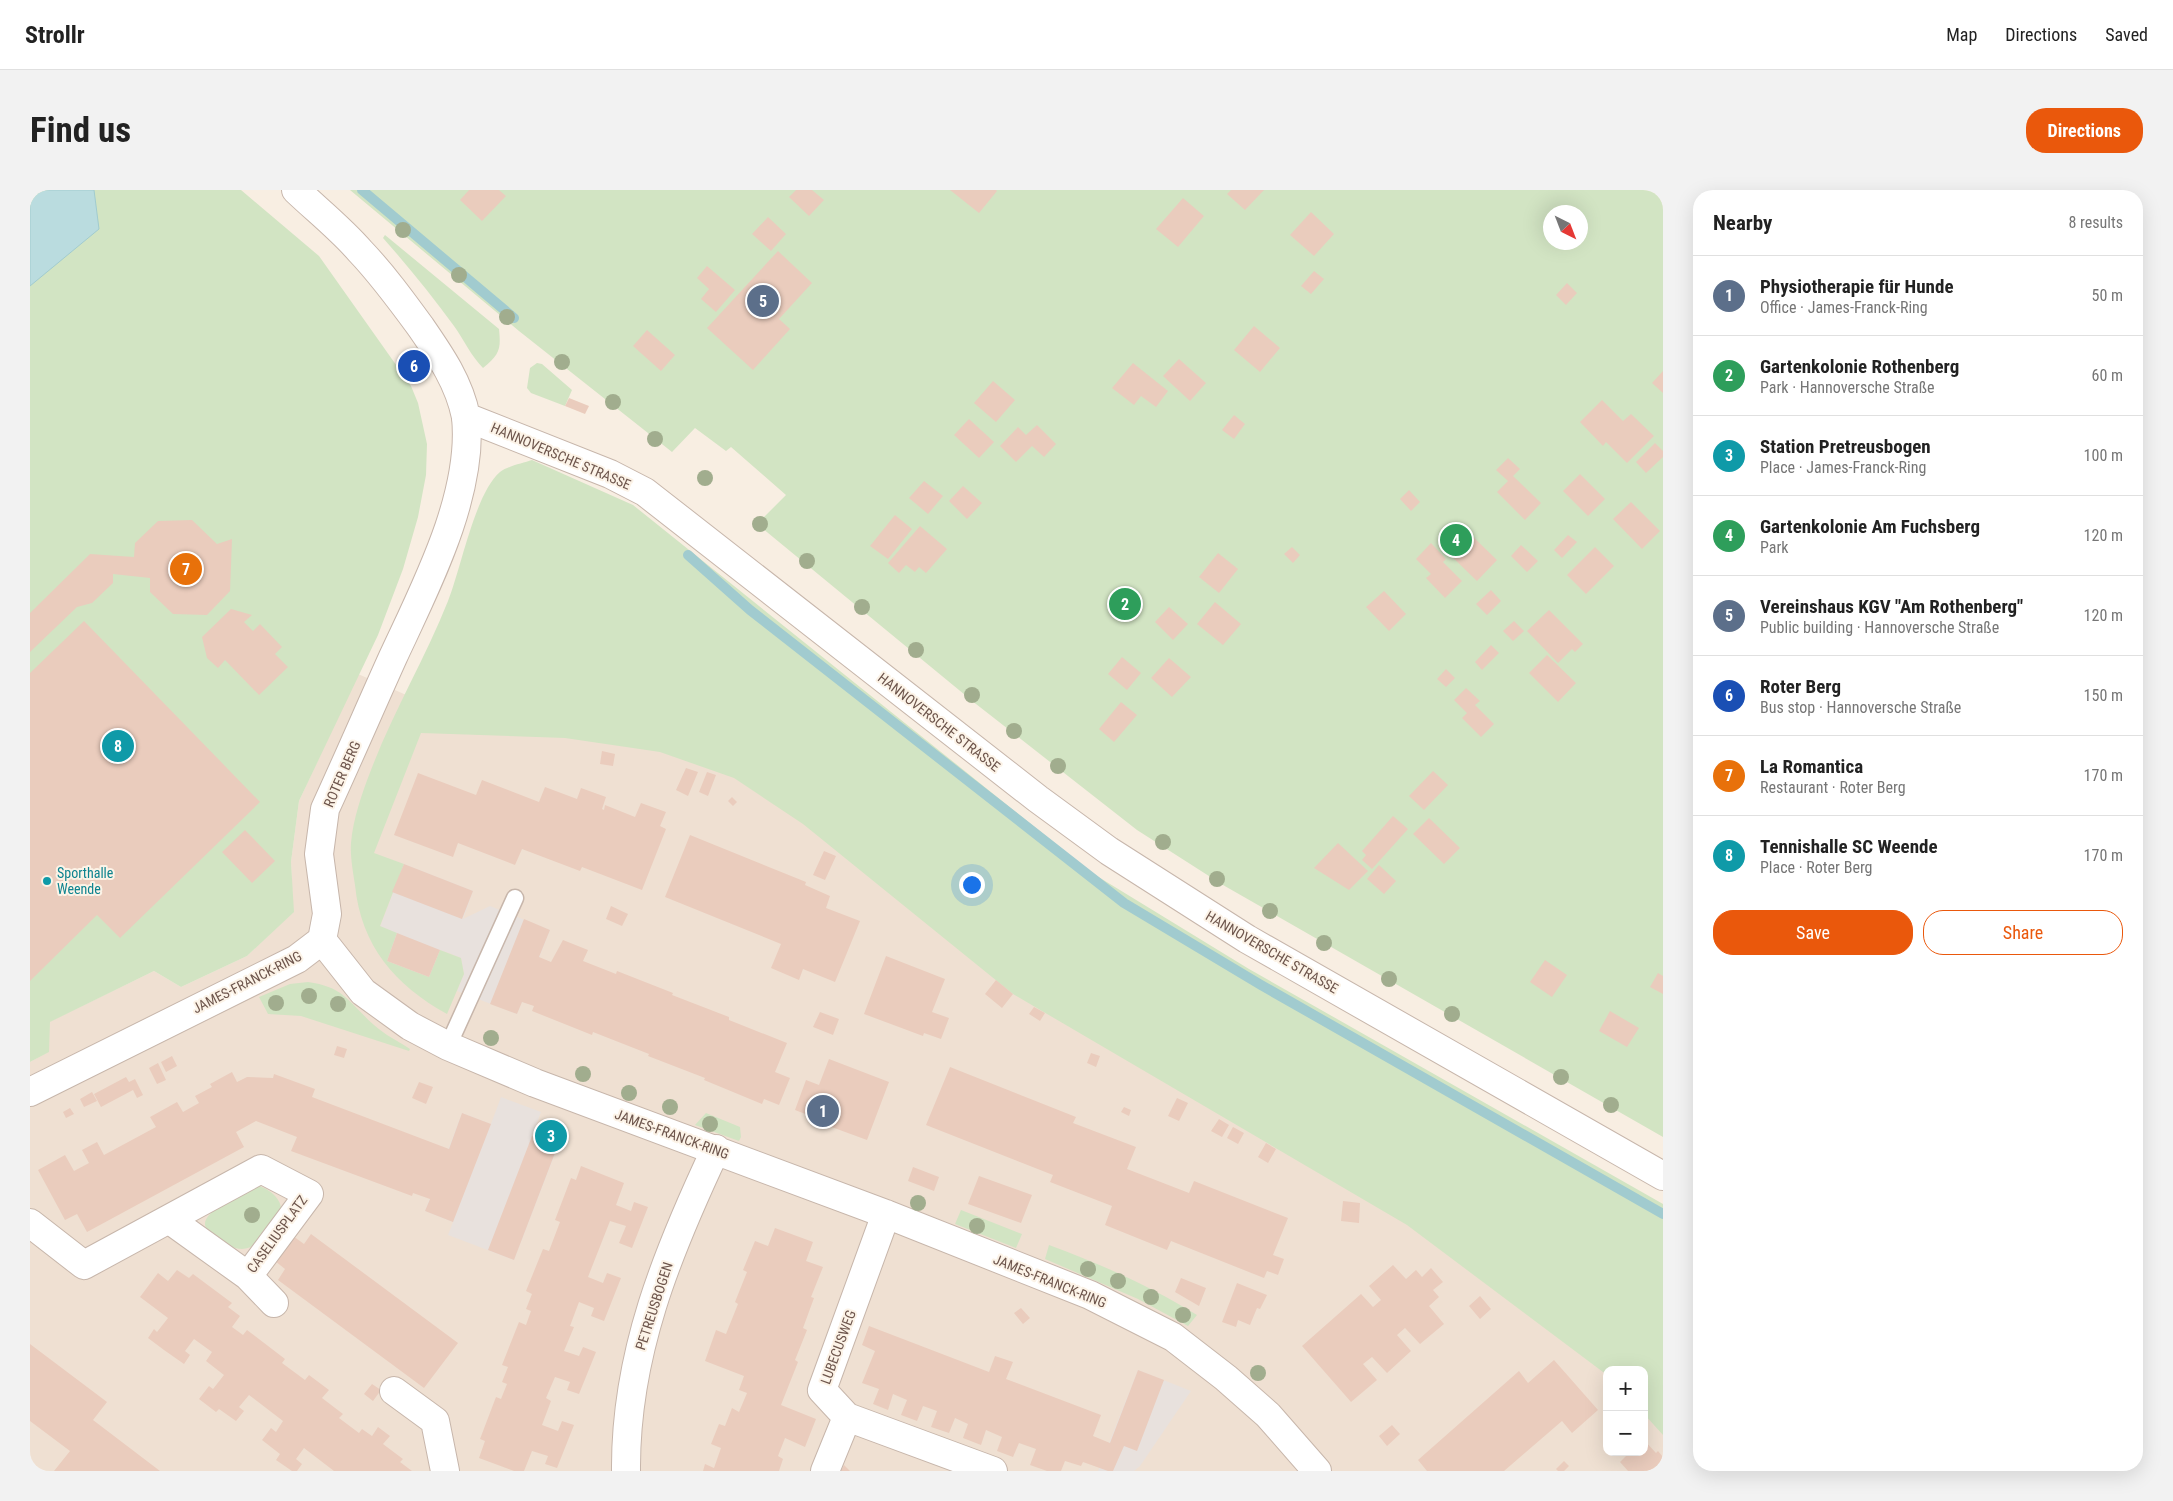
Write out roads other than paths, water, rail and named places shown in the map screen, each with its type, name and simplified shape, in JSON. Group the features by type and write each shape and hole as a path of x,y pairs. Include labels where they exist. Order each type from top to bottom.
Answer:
{"street":[{"path":"296,190 360,250 407,308 451,373 458,386 466,417"},
{"name":"ROTER BERG","path":"322,940 328,914 319,854 325,809 442,545 460,486 466,449 466,417"},
{"name":"HANNOVERSCHE STRASSE","path":"466,417 610,474 645,492 984,758 1109,851 1247,939 1663,1176"},
{"name":"JAMES-FRANCK-RING","path":"30,1092 297,959 322,940 364,992 410,1026 448,1046 535,1083 716,1149 1090,1295 1173,1338 1226,1378 1268,1415 1317,1471"},
{"name":"PETREUSBOGEN","path":"626,1471 629,1405 637,1357 648,1315 691,1201 716,1149"},
{"name":"CASELIUSPLATZ","path":"30,1223 84,1265 261,1169 310,1194 248,1276 170,1220"},
{"name":"LUBECUSWEG","path":"846,1417 822,1390 886,1214"},
{"path":"248,1276 274,1303"},
{"path":"394,1391 434,1421 445,1471"},
{"path":"825,1471 846,1417 987,1470"}],"lane":[{"path":"448,1046 515,898"}],"water":[{"path":"30,190 94,190 99,229 30,286"}],"waterway":[{"path":"362,190 514,318"},
{"path":"688,555 750,610 1124,903 1261,985 1663,1214"}],"place":[{"name":"Vereinshaus KGV \"Am Rothenberg\"","path":"763,301"},
{"name":"Roter Berg","path":"414,366"},
{"name":"Gartenkolonie Am Fuchsberg","path":"1456,540"},
{"name":"La Romantica","path":"186,569"},
{"name":"Gartenkolonie Rothenberg","path":"1125,604"},
{"name":"Tennishalle SC Weende","path":"118,746"},
{"name":"Sporthalle Weende","path":"47,881"},
{"name":"Physiotherapie für Hunde","path":"823,1111"},
{"name":"Station Pretreusbogen","path":"551,1136"}]}
